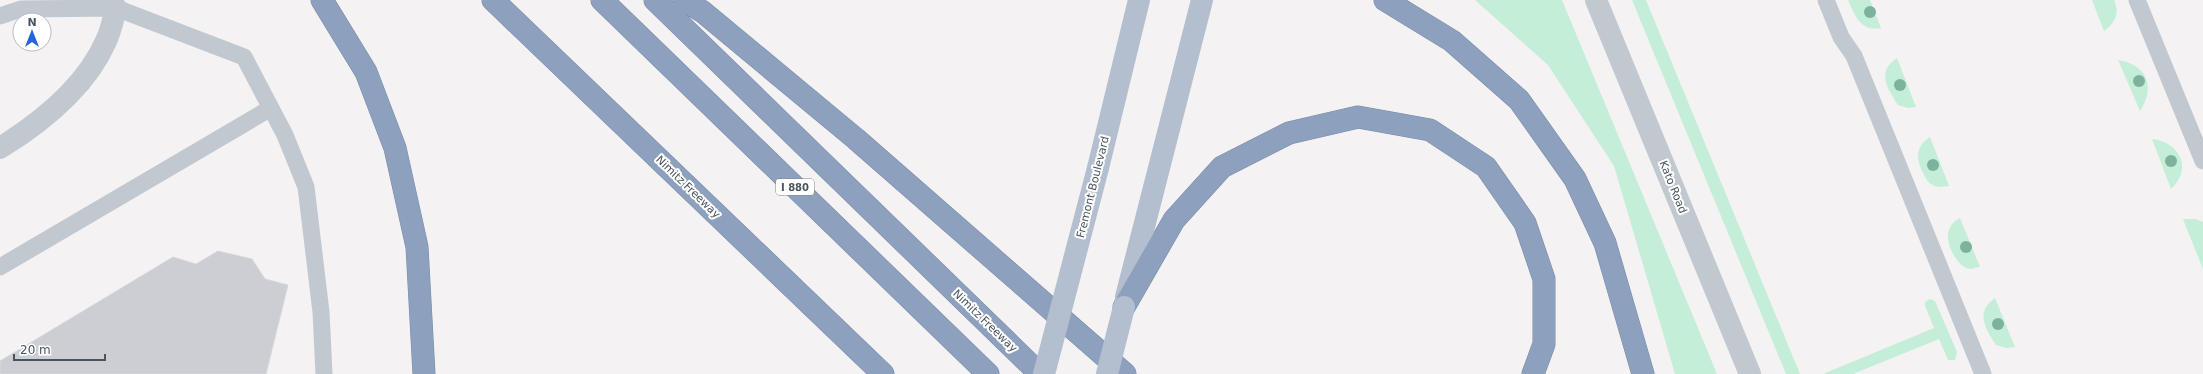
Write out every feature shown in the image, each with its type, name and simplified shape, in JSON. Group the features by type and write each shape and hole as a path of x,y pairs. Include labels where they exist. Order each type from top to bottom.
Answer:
{"highway":[{"path":"322,0 366,72 395,148 417,247 424,374"},
{"name":"Nimitz Freeway","path":"493,0 883,374"},
{"name":"I 880","path":"602,0 988,374"},
{"name":"Nimitz Freeway","path":"654,0 1040,374"},
{"path":"684,0 703,12 856,139 1124,374"},
{"path":"1384,2 1452,41 1519,100 1575,179 1605,243 1643,374"},
{"path":"1124,307 1174,220 1222,167 1289,133 1358,118 1430,130 1486,167 1525,223 1544,279 1544,344 1533,374"}],"main road":[{"name":"Fremont Boulevard","path":"1044,374 1098,168 1139,0"},
{"path":"1107,374 1202,0"}],"street":[{"name":"Kato Road","path":"1596,0 1750,374"},
{"path":"0,148 21,135 54,109 84,78 106,41 115,4"}],"lane":[{"path":"1826,0 1841,36 1854,56 1983,374"},
{"path":"2137,0 2203,161"},
{"path":"0,16 21,9 115,4 244,57 285,135 306,187 321,312 324,374"},
{"path":"0,267 271,108"}],"green space":[{"path":"1475,0 1562,0 1717,374 1675,374 1614,166 1548,65"},
{"path":"1632,0 1646,0 1800,374 1786,374"},
{"path":"1848,0 1870,0 1881,28 1868,28 1860,22 1853,12"},
{"path":"2092,0 2114,0 2116,5 2117,9 2114,21 2104,31"},
{"path":"1897,58 1916,107 1908,108 1898,105 1887,86 1885,75 1887,69"},
{"path":"2118,60 2136,67 2146,78 2148,85 2147,93 2145,102 2140,111"},
{"path":"1930,137 1949,186 1938,187 1931,184 1926,179 1920,166 1918,157 1919,149"},
{"path":"2152,139 2162,141 2170,145 2180,158 2182,165 2181,173 2178,181 2171,189"},
{"path":"1960,218 1980,267 1970,269 1966,268 1961,265 1951,250 1948,240 1949,229 1955,221"},
{"path":"2183,219 2196,219 2203,222 2203,269"},
{"path":"1995,298 2015,347 2006,348 1996,345 1988,332 1984,320 1985,309"},
{"path":"1930,299 1935,301 1957,352 1955,360 1948,360 1939,339 1853,374 1823,374 1934,328 1925,306 1925,302"}],"building":[{"path":"218,251 252,259 265,279 288,285 266,374 0,374 0,361 173,257 196,264"}]}
